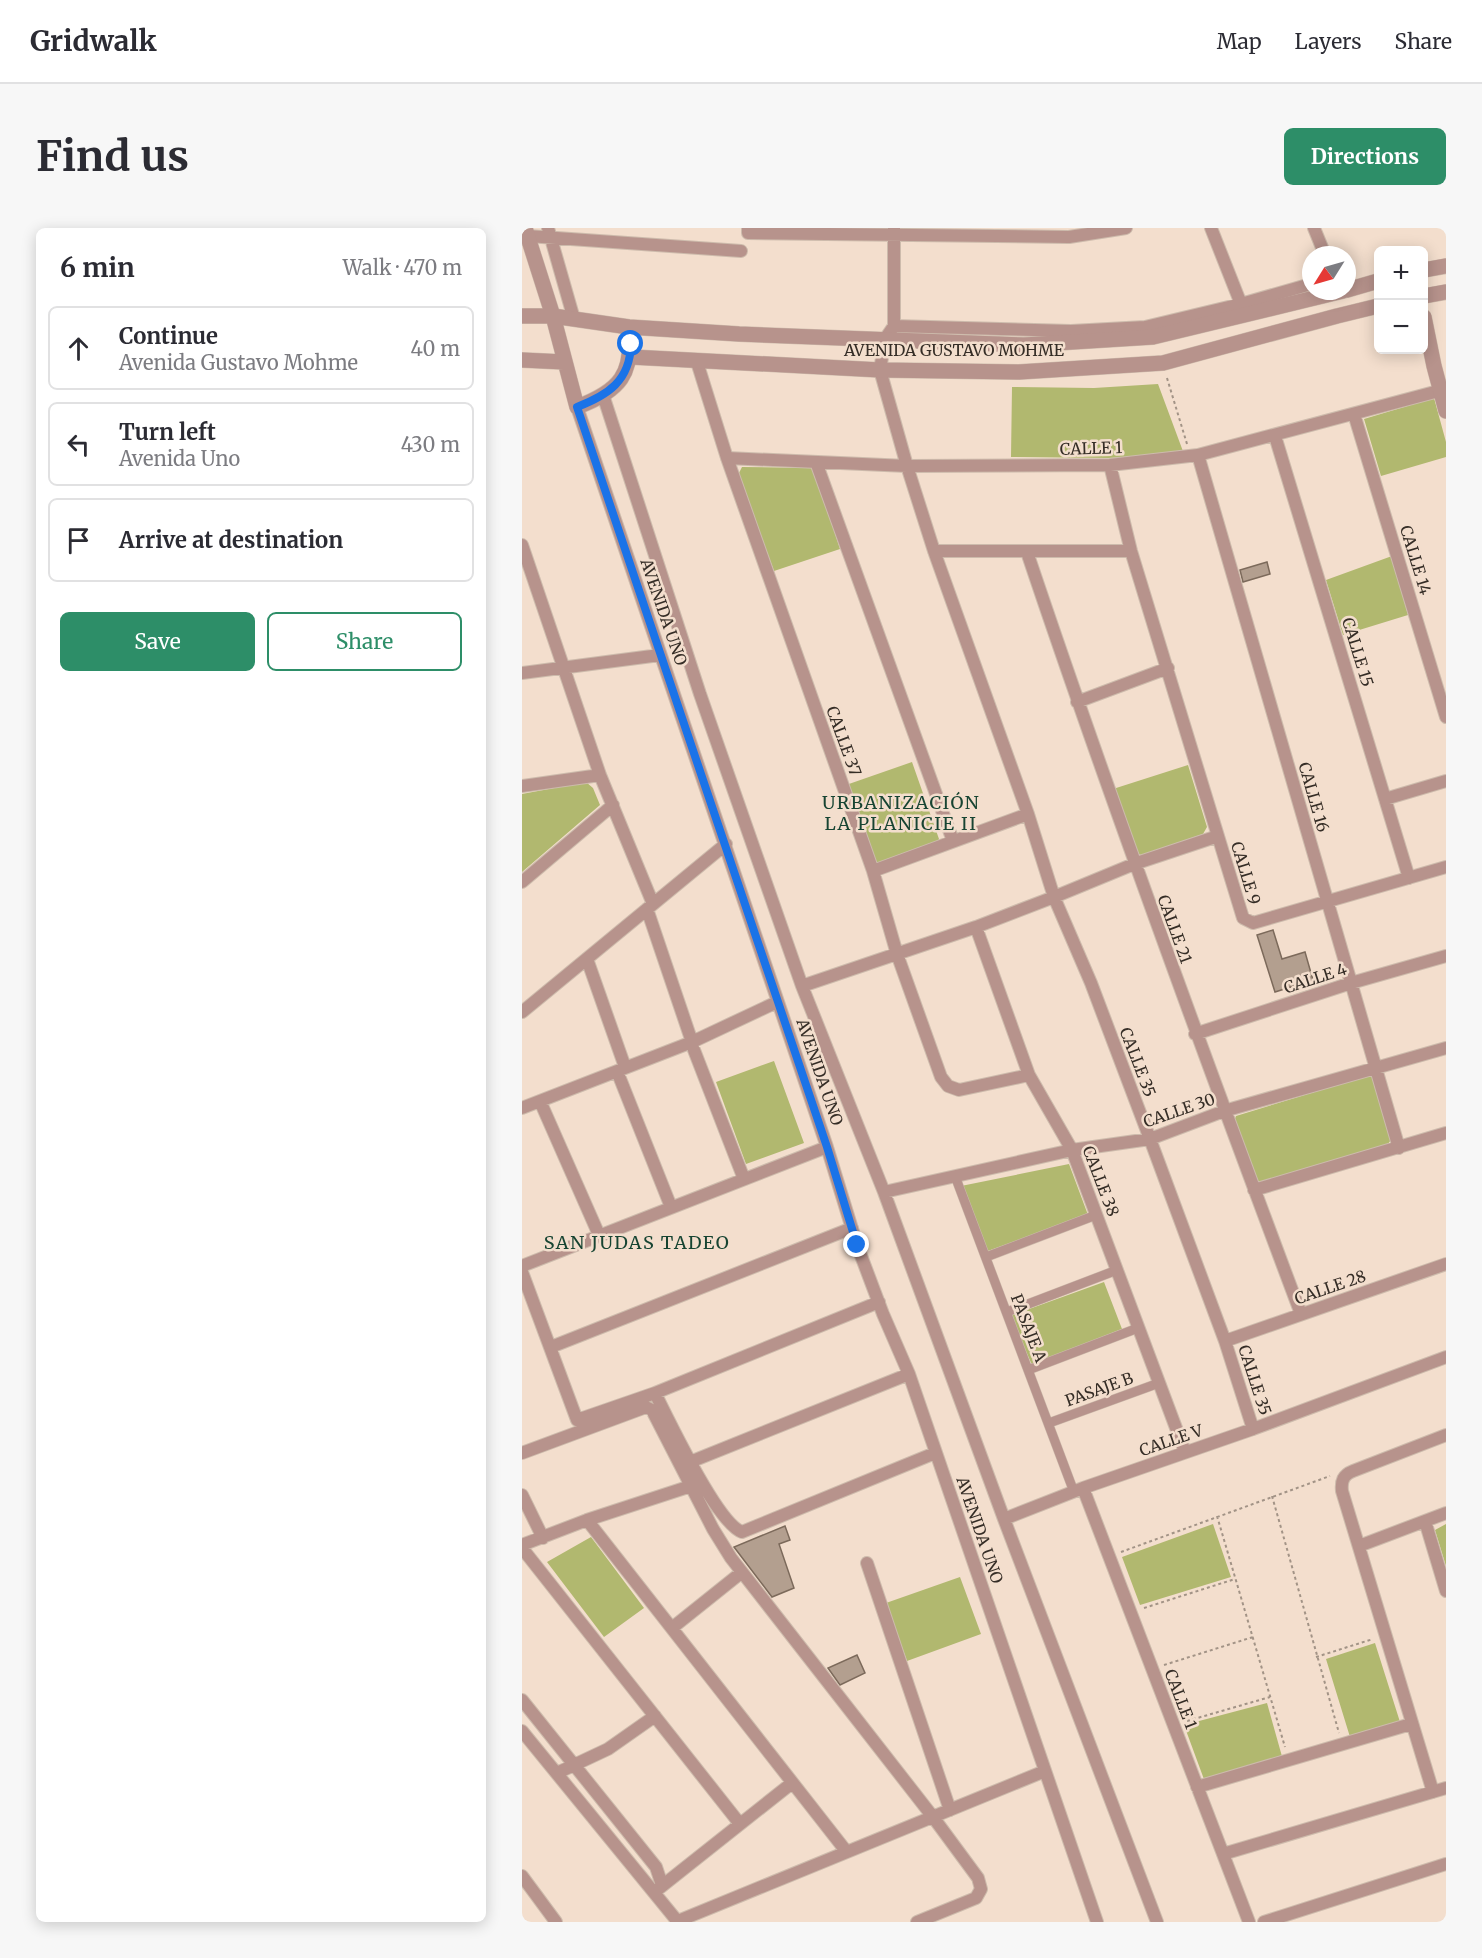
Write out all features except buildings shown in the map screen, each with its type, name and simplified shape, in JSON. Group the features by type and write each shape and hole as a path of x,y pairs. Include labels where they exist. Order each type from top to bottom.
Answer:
{"street":[{"path":"748,228 748,232 893,231 1069,237 1126,228"},
{"path":"1211,228 1241,304"},
{"path":"1314,228 1321,246"},
{"path":"880,370 885,339 894,326 893,231"},
{"path":"526,232 741,251"},
{"name":"AVENIDA UNO","path":"526,232 553,316 577,407 726,844 852,1228 909,1374 1097,1922"},
{"path":"549,233 574,319"},
{"path":"1428,269 1446,266"},
{"path":"1356,287 1374,282"},
{"path":"894,326 1071,331 1145,327 1302,287"},
{"path":"1428,296 1446,292"},
{"name":"AVENIDA GUSTAVO MOHME","path":"522,316 553,316 629,327 739,334 1024,345 1153,337 1308,300"},
{"name":"AVENIDA GUSTAVO MOHME","path":"631,357 880,370 1018,372 1163,363 1374,307"},
{"path":"577,407 603,395 624,376 631,357 629,327"},
{"path":"1428,331 1443,389 1446,411"},
{"path":"522,360 564,362"},
{"name":"CALLE 37","path":"697,362 727,458 873,871 897,954 940,1077 948,1086 959,1090 1029,1075"},
{"name":"CALLE 35","path":"880,370 934,551 1028,814 1054,897 1091,983 1150,1139 1225,1341 1253,1429"},
{"name":"CALLE 1","path":"727,458 907,466 1110,465 1195,455 1275,436 1443,389"},
{"name":"AVENIDA UNO","path":"603,395 700,694 802,986 884,1192 1156,1922"},
{"name":"CALLE 14","path":"1354,414 1446,717"},
{"name":"CALLE 15","path":"1275,436 1409,878"},
{"name":"CALLE 16","path":"1195,455 1399,1148"},
{"path":"816,462 953,841"},
{"name":"CALLE 9","path":"1110,465 1131,551 1243,918 1253,923 1446,867"},
{"path":"522,545 526,568 600,775 650,906 693,1046 744,1179"},
{"path":"934,551 1131,551"},
{"name":"CALLE 21","path":"1027,552 1077,702 1195,1034 1301,1314"},
{"path":"522,673 660,655"},
{"path":"1077,702 1168,668"},
{"path":"522,786 600,775"},
{"path":"1385,799 1446,781"},
{"path":"522,882 613,805"},
{"path":"873,871 1028,814"},
{"path":"802,986 976,927 1134,864 1218,836"},
{"path":"522,1012 726,844"},
{"name":"CALLE 38","path":"976,927 1029,1075 1072,1150 1185,1452"},
{"name":"CALLE 4","path":"1195,1034 1351,983 1446,956"},
{"path":"587,959 621,1069 671,1207"},
{"path":"522,1108 621,1069 693,1046 777,1002"},
{"name":"CALLE 30","path":"884,1192 1072,1150 1150,1139 1224,1111 1446,1048"},
{"path":"540,1101 599,1235"},
{"path":"1254,1190 1446,1133"},
{"path":"522,1266 827,1147"},
{"name":"PASAJE A","path":"955,1176 1028,1370 1078,1490"},
{"path":"986,1257 1096,1215"},
{"path":"551,1347 852,1228"},
{"name":"CALLE 28","path":"1225,1341 1446,1264"},
{"path":"1007,1312 1117,1270"},
{"path":"522,1272 577,1420 655,1394 879,1302"},
{"path":"1028,1370 1138,1328"},
{"name":"CALLE V","path":"1004,1519 1446,1357"},
{"path":"690,1462 909,1374"},
{"name":"PASAJE B","path":"1049,1423 1159,1383"},
{"path":"655,1394 690,1462 718,1508 735,1529 742,1532 935,1453"},
{"path":"522,1453 646,1407 654,1413 713,1529 742,1572 976,1873 981,1883 981,1889 976,1898 916,1922"},
{"path":"1432,1792 1342,1491 1343,1478 1348,1473 1446,1435"},
{"path":"691,1486 587,1520 522,1547 740,1824"},
{"name":"CALLE 1","path":"1078,1490 1109,1556 1249,1922"},
{"path":"522,1495 543,1538"},
{"path":"706,1515 718,1508"},
{"path":"1359,1546 1446,1514"},
{"path":"587,1520 846,1851"},
{"path":"1425,1521 1446,1591"},
{"path":"867,1563 950,1810"},
{"path":"672,1628 742,1572"},
{"path":"522,1700 656,1867 658,1889"},
{"path":"557,1773 608,1749 655,1716"},
{"path":"1197,1787 1411,1724"},
{"path":"522,1731 658,1889 678,1922 1045,1771"},
{"path":"658,1889 792,1783"},
{"path":"1223,1854 1446,1788"},
{"path":"1264,1922 1446,1864"},
{"path":"522,1876 556,1922"}],"path":[{"path":"1163,363 1195,455"},
{"path":"1109,1556 1326,1476 1348,1473"},
{"path":"1272,1496 1342,1744"},
{"path":"1217,1516 1289,1760"},
{"path":"1130,1612 1235,1579"},
{"path":"1316,1657 1385,1635"},
{"path":"1151,1669 1253,1637"},
{"path":"1173,1724 1270,1697"}],"green space":[{"path":"1158,384 1184,454 1108,458 1011,457 1012,387 1094,388"},
{"path":"1434,398 1446,442 1446,457 1381,476 1364,419"},
{"path":"742,467 811,468 815,471 840,549 774,571 738,475"},
{"path":"1392,556 1408,615 1343,635 1326,580"},
{"path":"912,762 939,839 936,845 875,864 846,785"},
{"path":"1188,765 1207,827 1203,834 1141,855 1137,853 1113,789"},
{"path":"586,782 593,788 600,805 522,872 522,794"},
{"path":"774,1061 804,1143 746,1164 716,1082"},
{"path":"1370,1075 1375,1079 1392,1139 1386,1146 1261,1183 1255,1179 1234,1121 1236,1116"},
{"path":"1069,1164 1088,1215 988,1251 961,1186"},
{"path":"1104,1282 1122,1329 1032,1365 1010,1316"},
{"path":"1213,1524 1231,1577 1140,1605 1122,1557"},
{"path":"1446,1524 1446,1566 1435,1530"},
{"path":"591,1537 644,1608 604,1637 547,1562"},
{"path":"960,1577 981,1634 907,1661 886,1603"},
{"path":"1375,1643 1400,1722 1350,1737 1326,1659"},
{"path":"1267,1703 1283,1760 1205,1782 1184,1725"}],"district":[{"name":"URBANIZACIÓN LA PLANICIE II","path":"901,813"},
{"name":"SAN JUDAS TADEO","path":"637,1243"}],"route":[{"path":"631,344 630,364 624,376 596,400 577,407 726,844 839,1183 857,1245"}]}
